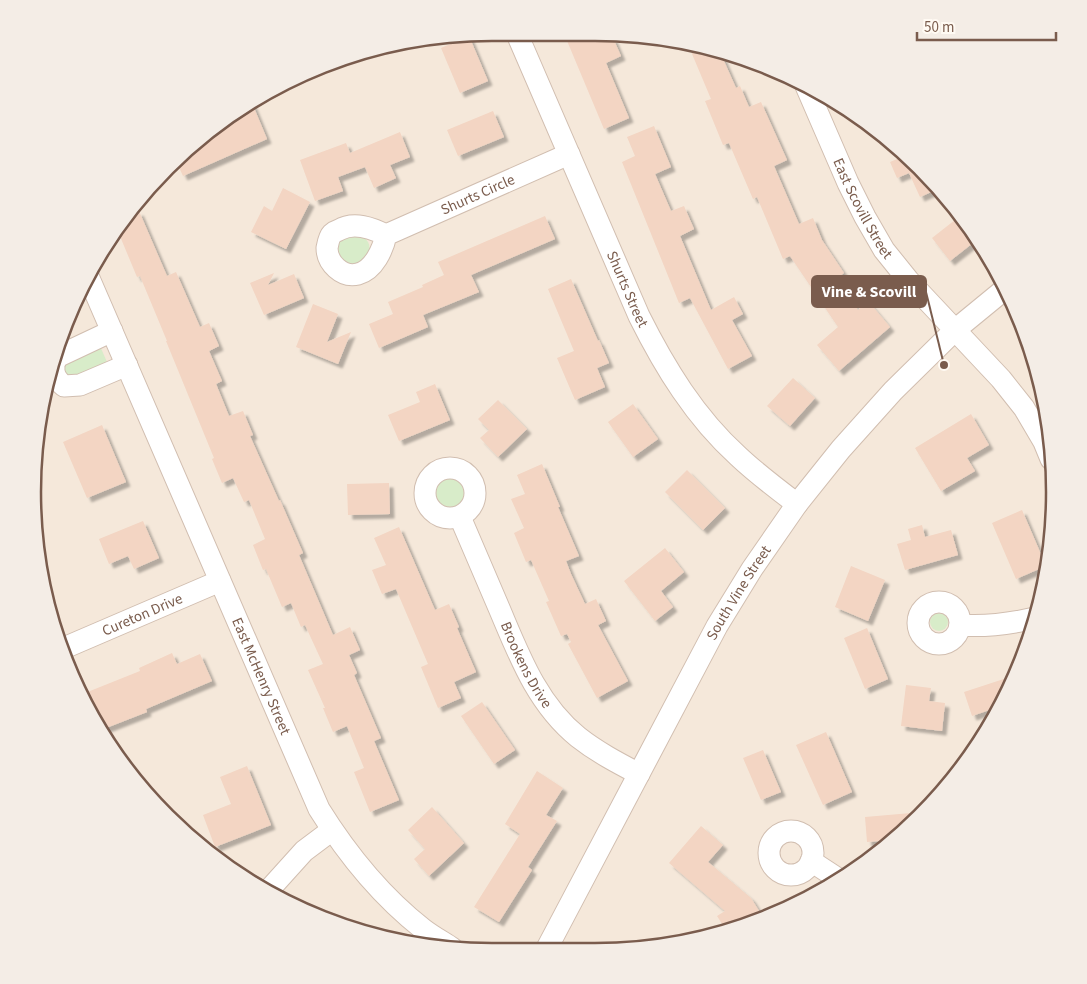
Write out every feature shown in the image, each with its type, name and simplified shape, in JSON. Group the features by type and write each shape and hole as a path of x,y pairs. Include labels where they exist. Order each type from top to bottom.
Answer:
{"street":[{"name":"Shurts Street","path":"520,41 639,316 655,348 678,386 704,421 765,480 798,504"},
{"name":"East Scovill Street","path":"811,97 848,183 884,250 908,281 1001,378 1024,408 1043,440"},
{"name":"Shurts Circle","path":"386,235 568,154"},
{"name":"East McHenry Street","path":"92,285 319,808 332,830 372,881 397,906 440,940"},
{"name":"South Vine Street","path":"550,943 717,626 752,569 798,504 841,449 893,391 955,330 999,294"},
{"path":"63,354 112,332"},
{"path":"56,377 64,386 80,385 127,366"},
{"name":"Brookens Drive","path":"460,517 520,658 534,686 554,713 577,736 606,757 639,774"},
{"name":"Cureton Drive","path":"69,646 220,581"},
{"path":"960,625 981,626 1027,620"},
{"path":"273,885 304,851 332,830"},
{"path":"811,861 832,875"}],"shaded area":[{"path":"595,41 654,45 683,50 740,65 794,88 820,102 869,134 892,153 914,173 953,218 970,242 999,293 1022,347 1037,404 1042,433 1046,492 1045,521 1042,551 1030,609 1022,637 999,691 970,742 953,766 914,811 892,831 845,867 820,882 794,896 740,919 683,934 624,942 492,943 433,939 404,934 347,919 320,908 293,896 242,867 218,850 173,811 134,766 117,742 88,691 65,637 50,580 42,521 41,492 45,433 50,404 65,347 88,293 117,242 134,218 173,173 218,134 267,102 293,88 347,65 404,50 463,42"}],"green space":[{"path":"345,235 360,236 366,239 369,253 365,264 339,265 336,243"},
{"path":"100,346 107,362 65,381 59,368 60,364"},
{"path":"448,476 455,477 461,481 465,487 465,501 461,507 455,511 448,512 441,511 435,507 431,501 430,494 431,487 435,481 441,477"},
{"path":"939,613 945,616 948,622 945,628 939,631 933,628 930,622 933,616"}],"building":[{"path":"567,41 615,42 621,56 606,63 629,118 604,129"},
{"path":"471,42 488,81 460,93 441,48 453,43"},
{"path":"691,52 724,60 736,88 740,86 749,107 761,102 787,160 774,166 799,224 813,218 822,240 844,273 837,278 858,310 868,301 890,327 839,371 817,345 838,327 790,256 783,259 757,197 753,199 729,143 723,145 705,101 711,99"},
{"path":"255,109 267,139 183,176 179,167 228,127"},
{"path":"493,111 504,137 458,156 447,130"},
{"path":"654,126 671,167 655,174 671,211 684,206 694,229 680,236 711,310 734,297 743,314 732,320 752,356 728,369 690,298 679,303 622,162 635,156 627,137"},
{"path":"400,132 410,157 390,165 396,178 374,188 365,167 338,177 343,191 315,201 300,160 346,143 350,153"},
{"path":"898,159 931,192 920,197 909,173 897,178 890,162"},
{"path":"283,188 310,202 286,249 251,232 264,206 272,211"},
{"path":"139,212 167,276 176,272 200,327 209,323 219,346 209,351 222,381 216,384 229,416 243,411 253,435 250,436 303,553 299,555 333,635 350,627 360,650 349,655 357,673 354,675 381,738 374,741 399,800 370,812 354,772 364,768 347,726 333,732 323,708 325,708 308,670 323,664 305,625 301,627 291,603 282,607 266,569 263,570 253,545 265,539 249,500 244,502 233,478 222,483 212,459 214,458 167,341 140,276 137,277 120,237"},
{"path":"545,216 555,239 471,275 479,292 423,315 428,327 379,348 369,324 393,314 388,302 423,287 422,285 444,275 438,262"},
{"path":"955,220 971,244 950,261 932,238"},
{"path":"274,273 268,285 294,274 304,298 264,315 250,283"},
{"path":"571,279 609,363 597,368 605,387 575,400 557,358 574,351 548,289"},
{"path":"313,304 338,314 327,342 351,332 338,364 296,347"},
{"path":"793,378 815,398 790,426 767,406"},
{"path":"435,384 450,420 399,441 388,415 420,402 416,392"},
{"path":"498,400 527,429 498,457 480,438 489,430 478,419"},
{"path":"633,404 658,439 633,457 608,422"},
{"path":"971,414 989,445 967,458 975,471 941,491 915,448"},
{"path":"102,425 126,482 87,498 63,442"},
{"path":"542,464 579,556 566,561 571,574 585,604 596,599 606,621 598,625 628,681 597,698 568,644 571,642 567,634 561,636 546,602 549,601 531,560 526,562 514,533 524,528 511,499 525,494 517,475"},
{"path":"687,470 725,508 703,530 665,492"},
{"path":"389,483 390,514 348,515 347,484"},
{"path":"1022,510 1041,555 1039,569 1016,579 992,523"},
{"path":"143,521 159,558 134,569 128,556 109,564 99,539"},
{"path":"922,525 925,537 951,530 958,555 905,570 897,544 911,540 908,529"},
{"path":"399,527 435,610 449,604 476,672 454,682 461,698 438,708 421,667 428,664 396,589 382,594 372,570 386,565 374,538"},
{"path":"665,548 684,572 661,591 673,607 655,621 624,581"},
{"path":"851,566 885,580 868,621 835,607"},
{"path":"867,628 888,679 865,689 844,638"},
{"path":"172,653 177,664 200,654 212,681 146,709 147,712 108,727 88,692 140,671 139,668"},
{"path":"1004,679 989,710 972,716 964,692"},
{"path":"906,685 931,688 929,701 945,703 942,731 901,726"},
{"path":"482,702 515,750 494,764 461,716"},
{"path":"826,732 852,792 823,805 796,745"},
{"path":"763,750 781,792 761,800 743,758"},
{"path":"247,766 271,825 215,847 203,815 231,804 220,777"},
{"path":"537,771 563,788 546,815 557,821 528,867 532,870 499,922 474,907 520,834 505,824"},
{"path":"432,807 464,843 429,876 414,859 425,849 408,830"},
{"path":"911,814 880,841 867,842 865,817"},
{"path":"701,826 723,845 708,862 751,898 759,911 722,924 717,916 725,911 669,863"}],"place":[{"name":"Vine & Scovill","path":"944,365"}]}
